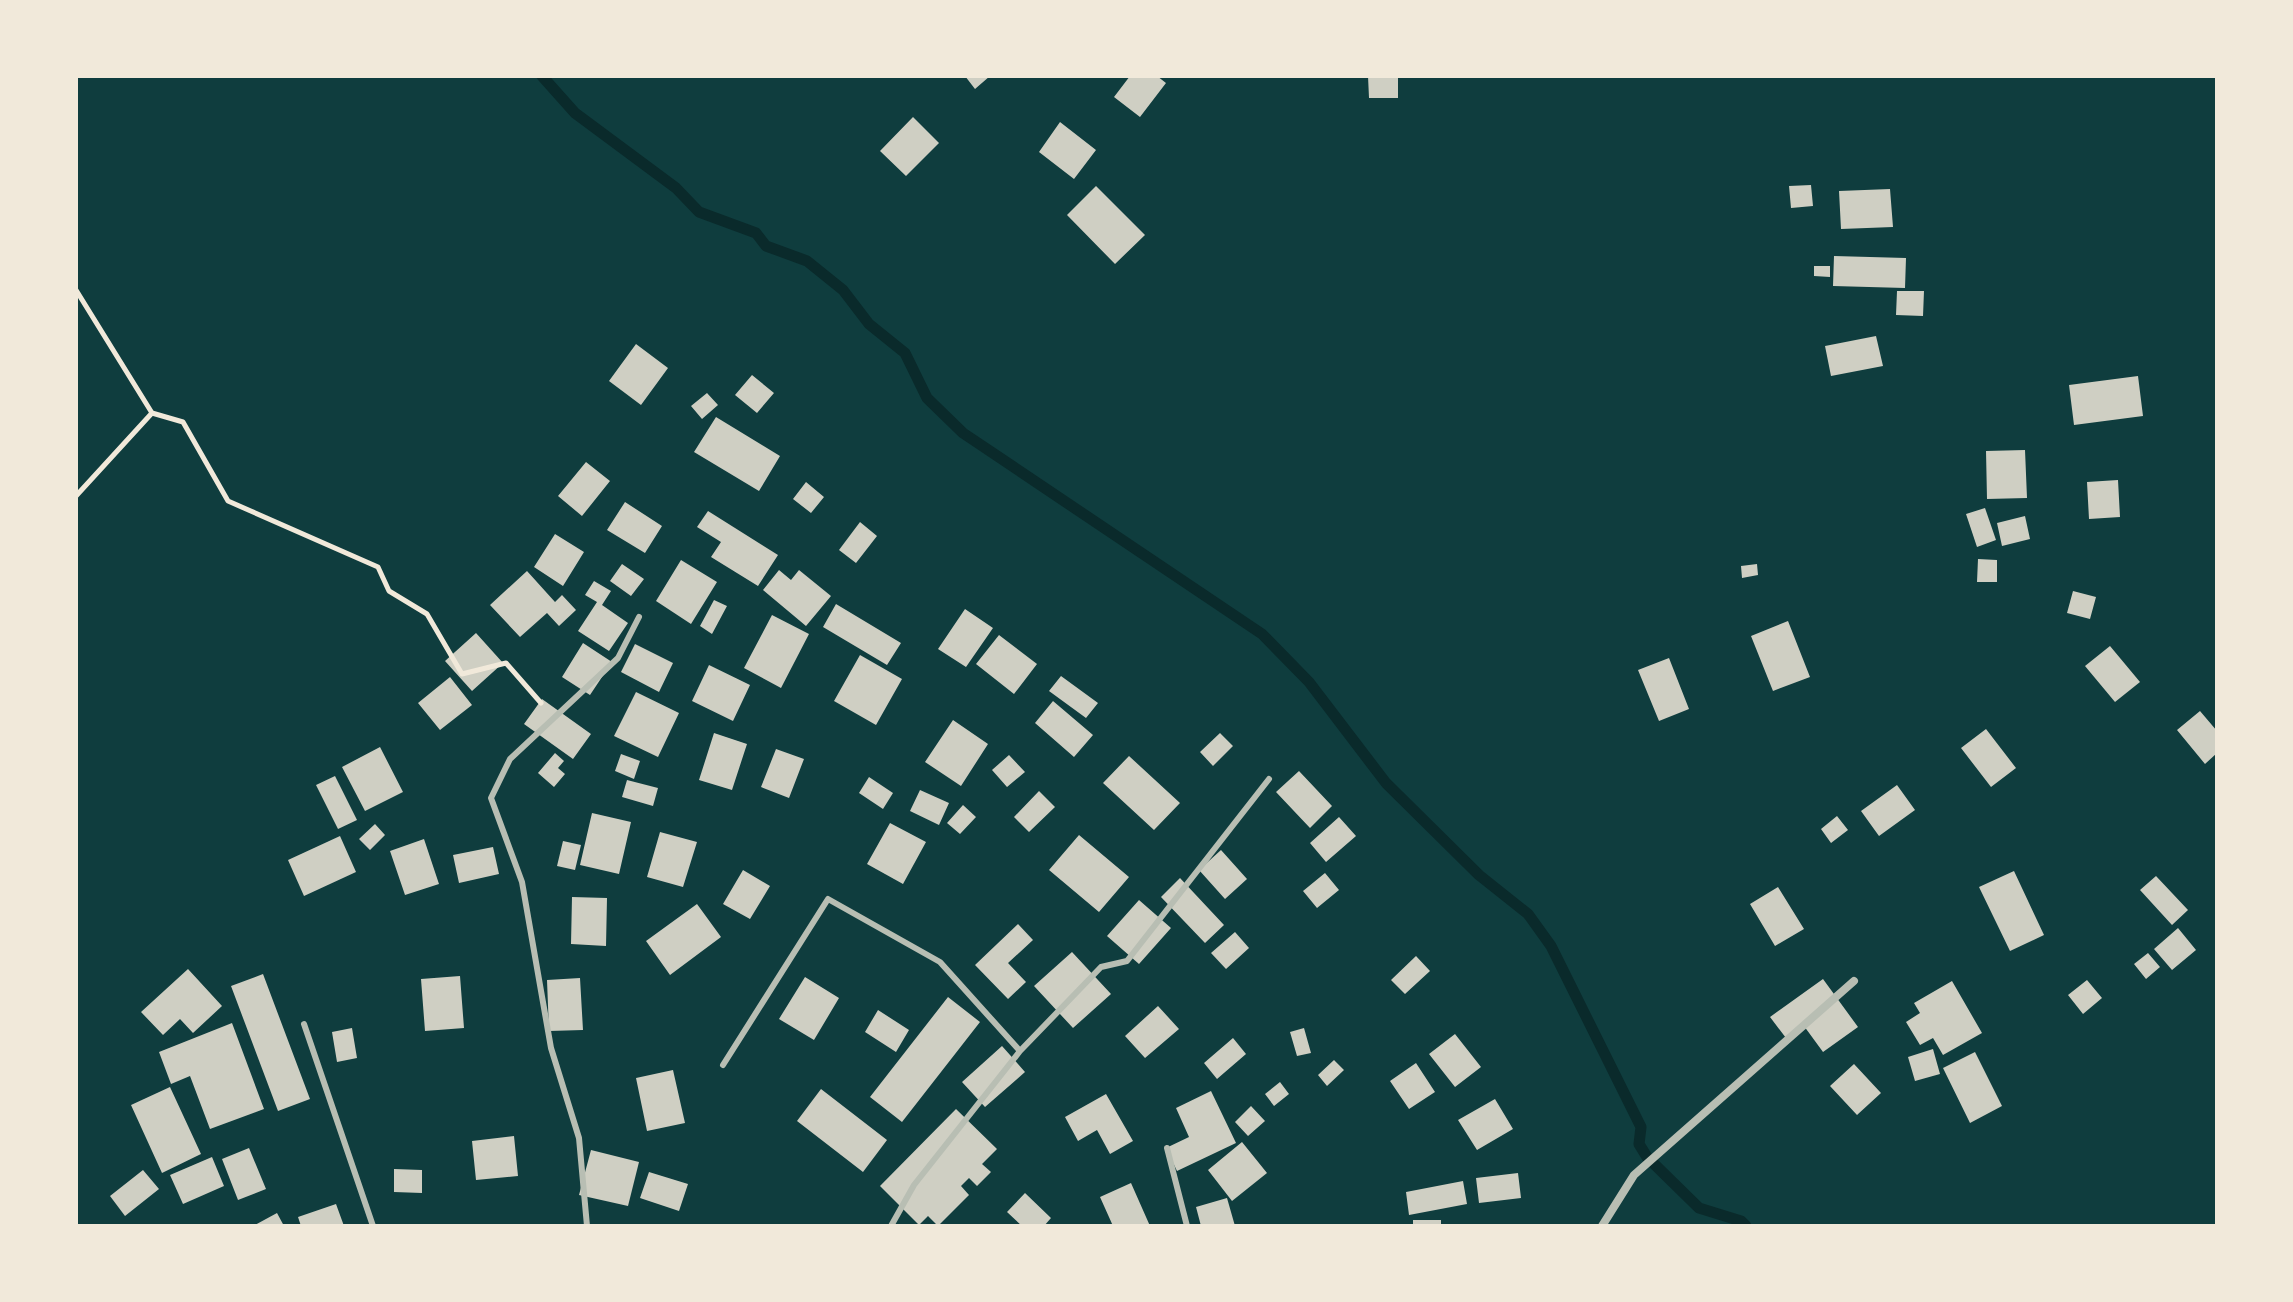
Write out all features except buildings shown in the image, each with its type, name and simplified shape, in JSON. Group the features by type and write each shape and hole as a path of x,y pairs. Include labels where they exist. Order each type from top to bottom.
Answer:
{"street":[{"path":"1602,1226 1634,1175 1854,981"}],"lane":[{"path":"587,1226 579,1138 551,1048 522,882 491,798 510,759 618,658 639,617"},
{"path":"891,1226 914,1185 1020,1051 1101,967 1127,961 1269,779"},
{"path":"723,1065 828,899 940,962 1020,1051"},
{"path":"304,1024 373,1226"},
{"path":"1167,1148 1187,1226"}],"path":[{"path":"76,290 152,413 183,422 228,501 378,567 389,591 427,614 462,674 506,663 554,718"},
{"path":"76,496 152,413"}],"waterway":[{"path":"542,76 575,113 676,188 699,212 756,233 766,246 807,261 843,290 869,324 905,353 927,398 963,433 1262,634 1309,682 1386,783 1479,875 1528,914 1551,946 1641,1127 1639,1144 1647,1157 1699,1208 1741,1221 1746,1226"}]}
